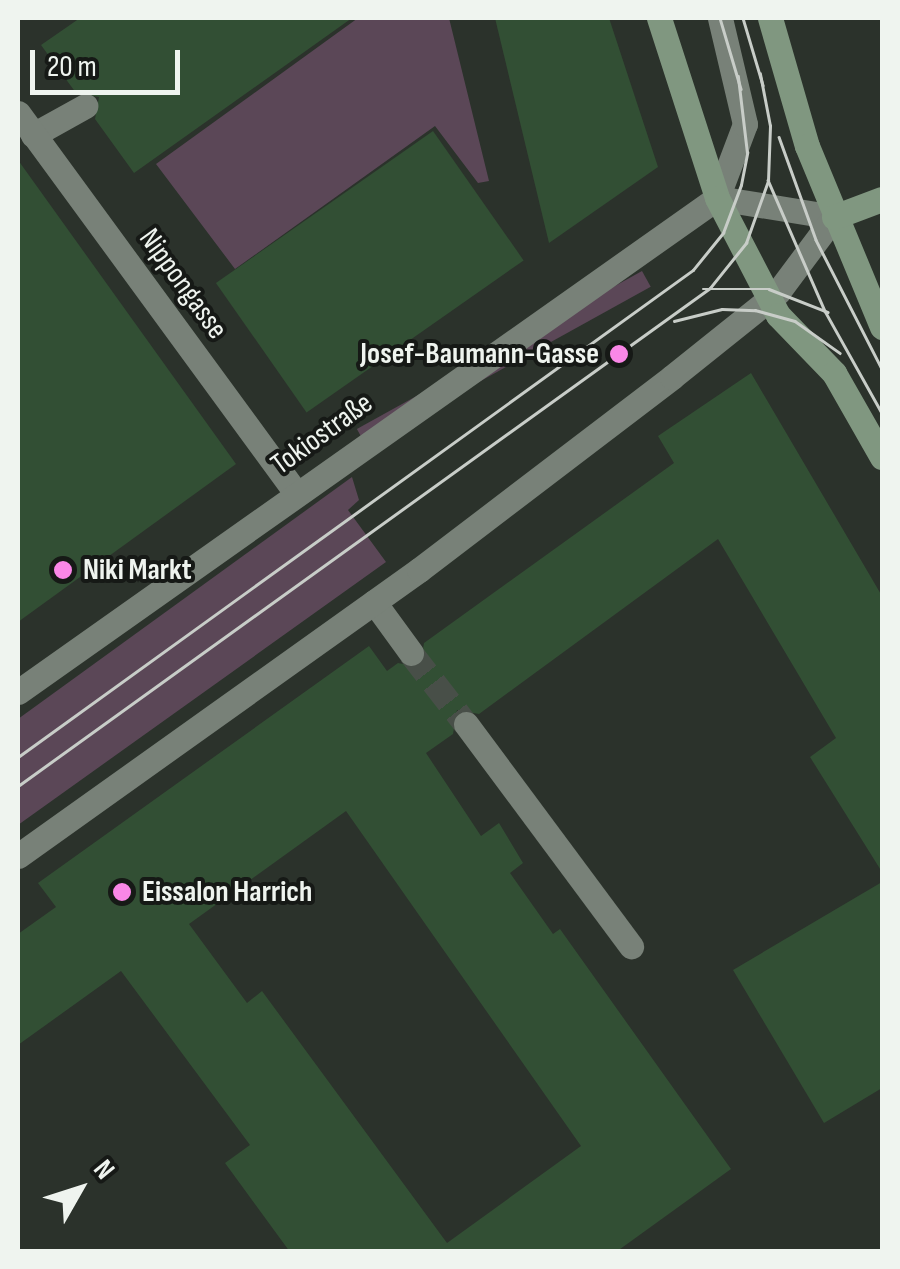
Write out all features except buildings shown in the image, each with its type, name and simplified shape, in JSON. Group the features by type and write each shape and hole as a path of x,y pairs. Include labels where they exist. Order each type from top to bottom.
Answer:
{"main road":[{"path":"659,18 717,198 770,299 834,373 882,457"},
{"path":"770,18 834,217 882,327"},
{"path":"834,217 882,200"}],"street":[{"path":"18,856 374,602 770,299 834,217 717,198 745,124 720,18"},
{"path":"34,134 85,106"},
{"name":"Nippongasse","path":"18,113 296,492"},
{"name":"Tokiostraße","path":"18,692 717,198"},
{"path":"374,602 411,653"},
{"path":"466,724 631,946"}],"shaded area":[{"path":"358,18 449,18 489,181 478,183 435,126 235,269 156,164"},
{"path":"642,271 651,287 366,445 357,429"},
{"path":"352,477 359,500 348,510 386,562 18,825 18,719"}],"tunnel":[{"path":"411,653 466,724"}],"tram line":[{"path":"720,18 741,89"},
{"path":"743,18 763,85"},
{"path":"18,786 710,288 746,243 768,181 770,126 760,74"},
{"path":"18,757 693,270 723,233 741,185 747,153 738,77"},
{"path":"779,137 816,240 882,369"},
{"path":"768,180 825,311 882,413"},
{"path":"703,289 769,289 828,312"},
{"path":"674,321 722,309 755,310 795,321 840,353"}],"place":[{"name":"Josef-Baumann-Gasse","path":"619,354"},
{"name":"Niki Markt","path":"63,570"},
{"name":"Eissalon Harrich","path":"122,892"}]}
